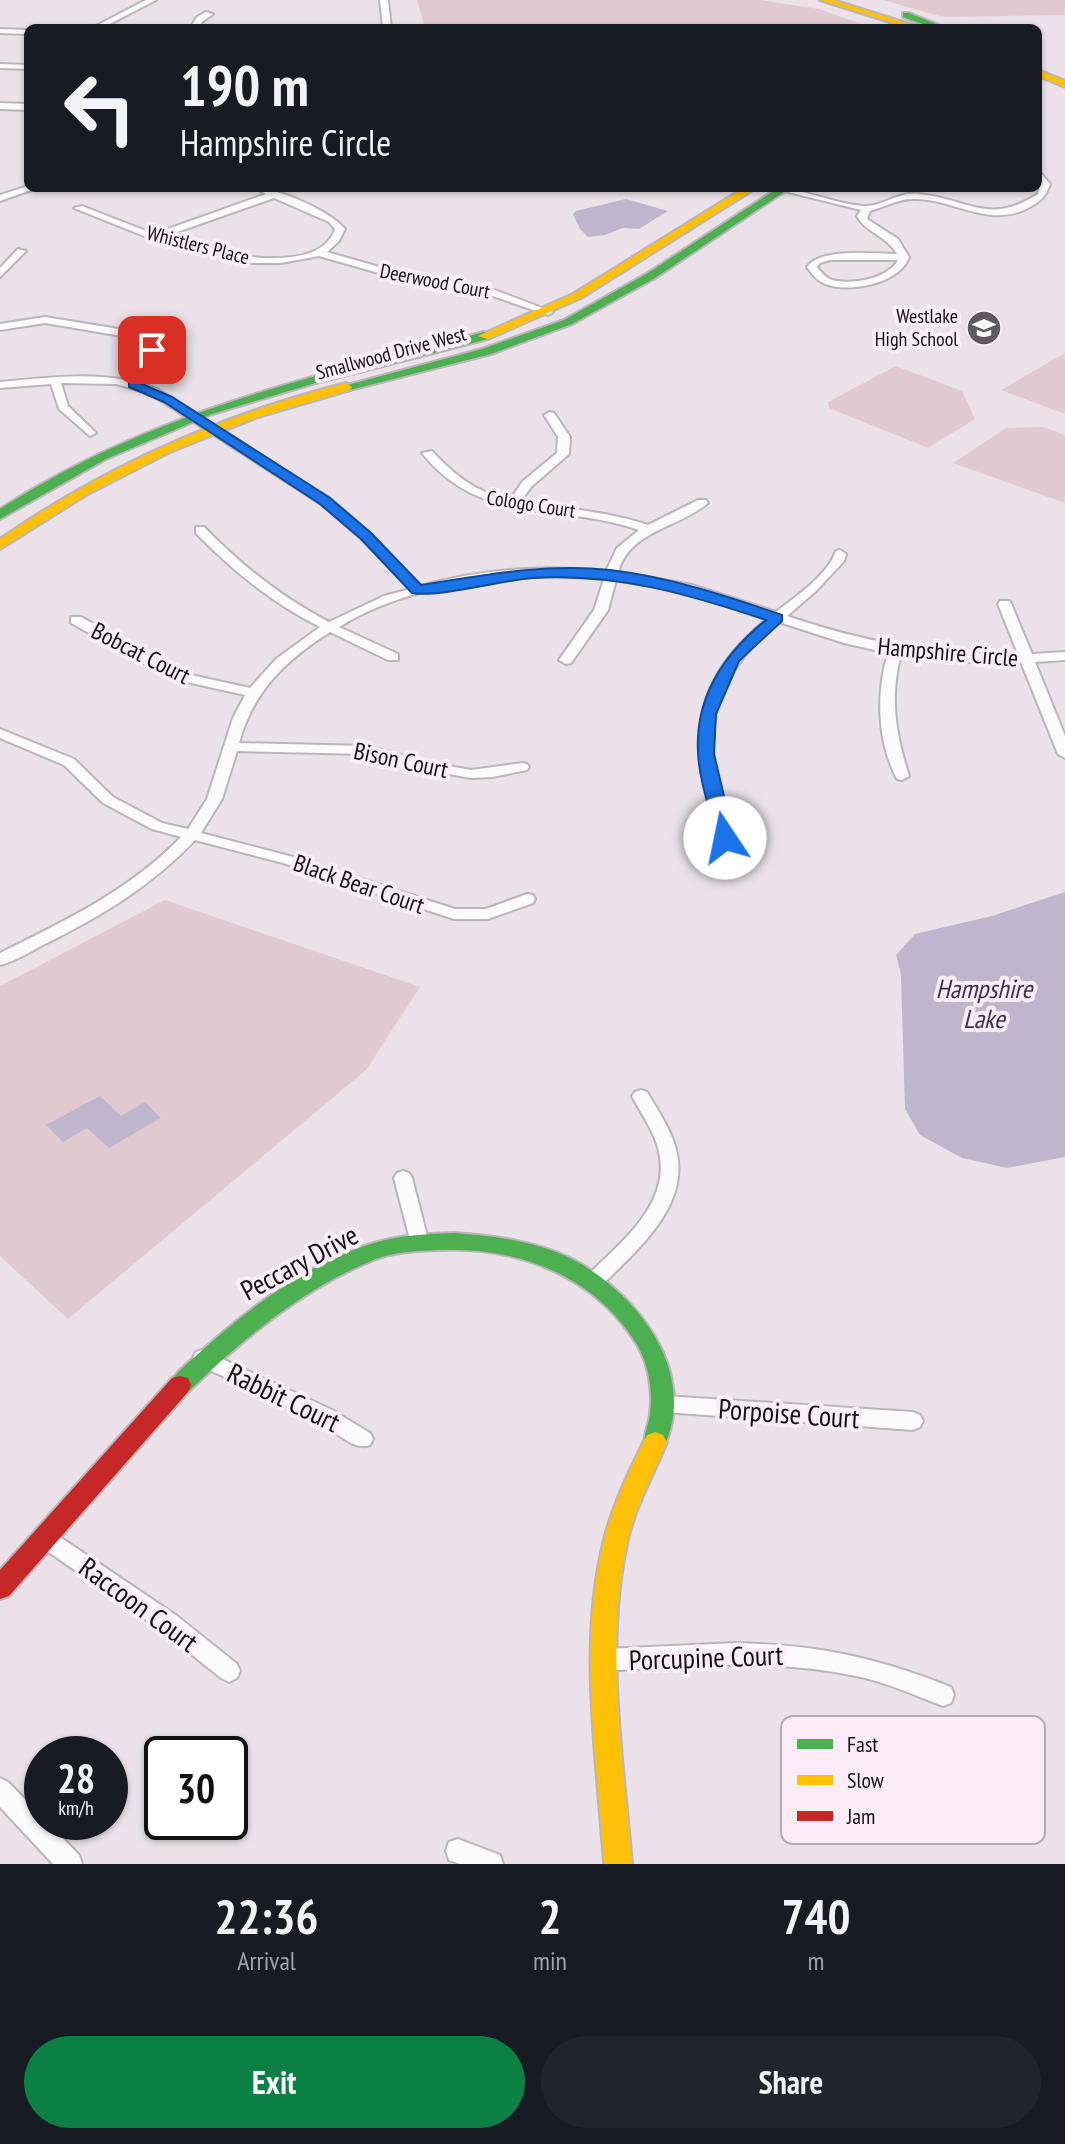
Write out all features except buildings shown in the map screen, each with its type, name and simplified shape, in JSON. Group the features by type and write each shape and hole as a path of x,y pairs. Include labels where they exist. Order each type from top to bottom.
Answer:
{"street":[{"path":"104,24 152,0"},
{"path":"384,0 387,24"},
{"path":"824,0 905,24"},
{"path":"855,0 930,24"},
{"path":"197,24 209,14"},
{"path":"0,31 24,32"},
{"path":"0,66 24,67"},
{"path":"0,106 24,107"},
{"path":"798,192 867,209 915,192 979,213 999,214 1026,205 1042,195 1045,184 1042,179"},
{"path":"0,198 24,190"},
{"path":"271,192 339,226 335,241 320,253"},
{"name":"Smallwood Drive West","path":"0,515 47,484 103,454 193,416 277,390 456,343 548,312 607,283 745,192"},
{"name":"Smallwood Drive West","path":"0,545 97,480 162,447 319,395 478,354 569,321 623,294 776,192"},
{"path":"154,237 276,194"},
{"name":"Whistlers Place","path":"79,208 154,237 255,260 283,261 320,253"},
{"path":"867,209 863,220 895,241 904,257 902,268 890,276 843,283 824,280 812,265 829,257 904,257"},
{"path":"0,274 21,251"},
{"name":"Deerwood Court","path":"320,253 382,271 470,286 548,312"},
{"path":"0,327 54,321 117,331 141,339 152,350 154,363 133,385"},
{"path":"0,385 97,379 133,385 160,395 325,501 366,536 418,590"},
{"path":"55,380 63,407 90,433"},
{"path":"513,504 527,484 563,454 564,437 550,415"},
{"name":"Cologo Court","path":"428,453 449,478 489,500 606,515 647,529"},
{"path":"566,660 601,610 610,575 621,551 647,529 702,503"},
{"path":"200,530 264,591 327,627 393,657"},
{"path":"725,838 706,754 708,714 732,660 745,644 820,581 840,554"},
{"name":"Hampshire Circle","path":"0,960 112,900 154,871 189,836 219,789 238,721 253,693 290,653 327,627 367,608 418,590 512,575 557,572 610,575 685,588 835,637 895,651 978,658 1065,656"},
{"path":"1005,604 1065,754"},
{"name":"Bobcat Court","path":"76,620 178,676 253,693"},
{"path":"895,651 886,690 885,713 902,776"},
{"name":"Black Bear Court","path":"0,733 69,762 123,810 157,826 276,856 454,914 488,914 527,899"},
{"name":"Bison Court","path":"232,747 366,750 471,774 522,767"},
{"path":"595,1280 642,1231 661,1203 669,1184 668,1154 641,1096"},
{"path":"403,1178 419,1240"},
{"name":"Peccary Drive","path":"0,1588 48,1539 155,1410 203,1358 249,1318 302,1285 362,1257 419,1240 458,1239 521,1248 553,1258 595,1280 636,1323 660,1374 665,1404 660,1432 633,1487 616,1536 608,1583 606,1660 618,1864"},
{"name":"Rabbit Court","path":"203,1358 325,1416 363,1439"},
{"name":"Porpoise Court","path":"665,1404 913,1421"},
{"name":"Raccoon Court","path":"48,1539 169,1623 229,1671"},
{"name":"Porcupine Court","path":"606,1660 729,1652 801,1655 876,1671 943,1695"},
{"path":"0,1790 56,1860"},
{"path":"458,1851 491,1864"}],"shaded area":[{"path":"417,0 760,0 819,9 862,24 424,24"},
{"path":"883,0 1065,0 1065,15 943,17"},
{"path":"1065,353 1065,414 1001,390"},
{"path":"896,366 962,391 975,419 928,448 829,408 828,402"},
{"path":"1044,427 1065,435 1065,503 953,463 1006,428"},
{"path":"165,900 420,987 366,1070 68,1319 0,1256 0,986"}],"water":[{"path":"626,199 668,211 639,229 623,228 588,237 573,214 576,211"},
{"name":"Hampshire Lake","path":"1065,892 1065,1157 1007,1168 962,1158 920,1135 905,1109 901,975 896,955 915,934 992,916"},
{"path":"100,1096 121,1116 145,1102 161,1118 109,1148 87,1128 63,1142 46,1125"}],"traffic: fast":[{"path":"906,15 931,24"},
{"path":"346,387 486,351 568,322 652,276 779,192"},
{"path":"0,515 67,474 172,425 308,381 484,336"},
{"path":"180,1385 257,1316 299,1288 367,1254 416,1243 454,1241 491,1244 528,1251 562,1264 594,1282 622,1307 644,1337 660,1376 663,1401 655,1442"}],"traffic: slow":[{"path":"824,0 905,24"},
{"path":"1042,75 1065,84"},
{"path":"484,336 577,296 745,192"},
{"path":"0,545 81,492 165,449 253,414 346,387"},
{"path":"618,1864 606,1700 605,1615 619,1526 655,1442"}],"traffic: jam":[{"path":"0,1588 180,1385"}],"place":[{"name":"Westlake High School","path":"984,328"}],"route":[{"path":"152,350 152,367 133,385 168,400 325,501 366,536 418,590 512,575 557,572 610,575 685,588 777,618 745,644 732,660 708,714 706,754 725,838"}]}
